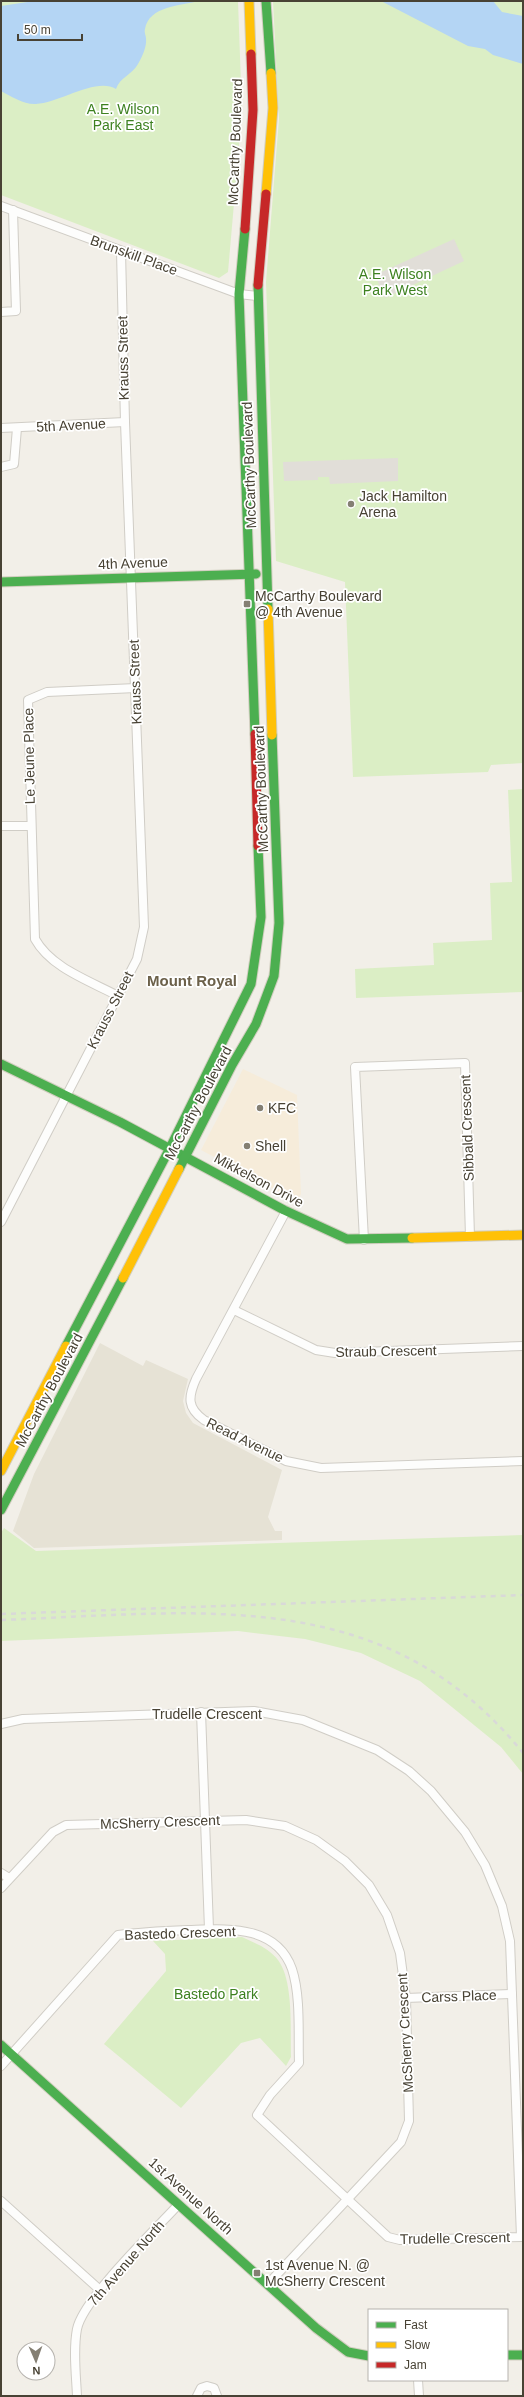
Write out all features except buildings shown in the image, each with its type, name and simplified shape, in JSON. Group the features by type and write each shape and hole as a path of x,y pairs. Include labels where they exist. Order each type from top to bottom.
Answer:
{"main road":[{"name":"McCarthy Boulevard","path":"1,1510 232,1065 256,1024 274,976 279,923 257,296 272,108 266,2"},
{"name":"McCarthy Boulevard","path":"1,1471 170,1148 251,984 260,925 239,294 250,171 253,110 250,3"},
{"name":"4th Avenue","path":"1,582 132,576 267,573"},
{"name":"Mikkelson Drive","path":"1,1064 67,1095 170,1148 286,1211 337,1236 347,1239 364,1240 523,1235"},
{"name":"1st Avenue North","path":"1,2045 141,2169 178,2205 316,2328 348,2352 368,2356"},
{"path":"508,2355 523,2355"}],"street":[{"name":"Brunskill Place","path":"1,206 239,294 257,296"},
{"path":"1,312 16,311 13,210"},
{"name":"Krauss Street","path":"1,1222 137,959 144,927 132,576 125,422 121,251"},
{"name":"5th Avenue","path":"1,428 125,422"},
{"name":"5th Avenue","path":"1,467 14,464 17,428"},
{"name":"Le Jeune Place","path":"118,996 67,969 42,952 35,939 30,826 28,700 47,692 136,688"},
{"path":"1,826 30,826"},
{"name":"Sibbald Crescent","path":"364,1240 355,1066 465,1063 470,1237"},
{"name":"Read Avenue","path":"286,1211 191,1391 190,1401 194,1413 204,1420 286,1461 321,1468 523,1461"},
{"name":"Straub Crescent","path":"234,1310 316,1350 335,1353 523,1346"},
{"name":"Trudelle Crescent","path":"1,1724 23,1719 254,1711 303,1720 377,1750 409,1771 446,1806 485,1865 502,1906 510,1941 521,2237 400,2240 388,2237 346,2200"},
{"path":"201,1712 209,1929"},
{"name":"McSherry Crescent","path":"1,1888 53,1832 66,1825 205,1820 246,1820 285,1826 316,1840 345,1861 369,1885 387,1915 400,1953 406,1998 409,2121 401,2142 268,2284"},
{"path":"1,1873 9,1878"},
{"name":"Bastedo Crescent","path":"1,2066 118,1935 141,1932 233,1928 250,1931 266,1938 283,1952 292,1970 296,1993 299,2063 270,2095 257,2115 346,2200"},
{"name":"Carss Place","path":"406,1998 512,1994"},
{"path":"1,2201 100,2290"},
{"name":"7th Avenue North","path":"77,2396 77,2328 85,2311 100,2290 178,2205"},
{"path":"418,2381 419,2396"},
{"path":"197,2396 201,2388 207,2386 214,2388 217,2396"}],"shaded area":[{"path":"454,239 464,261 385,298 375,275"},
{"path":"398,458 398,481 330,484 329,477 318,477 318,480 284,481 283,462"},
{"path":"243,1069 297,1095 301,1194 297,1201 201,1150"},
{"path":"100,1343 143,1366 146,1360 188,1379 183,1401 186,1413 193,1423 282,1470 268,1517 275,1531 282,1531 282,1540 34,1548 13,1531 34,1474"}],"green space":[{"name":"A.E. Wilson Park East","path":"1,1 238,1 242,112 228,272 219,278 1,195"},
{"name":"A.E. Wilson Park West","path":"273,1 523,1 523,763 491,765 488,772 353,777 345,582 276,561 266,282 279,119"},
{"path":"523,789 523,992 356,998 355,969 434,965 433,943 492,940 490,883 512,882 508,790"},
{"path":"4,1528 36,1551 523,1535 523,1774 501,1747 420,1681 361,1653 305,1639 238,1631 1,1641 1,1533"},
{"name":"Bastedo Park","path":"242,1937 262,1946 270,1952 278,1960 283,1969 287,1980 289,1993 291,2057 286,2066 260,2038 241,2043 181,2108 104,2044 166,1971 165,1954 153,1941"}],"water":[{"path":"34,1 198,1 166,8 152,16 145,29 146,45 144,52 133,71 120,82 116,89 108,86 98,86 88,88 46,103 32,104 22,102 1,91 1,6"},
{"path":"381,1 493,1 502,12 523,16 523,64 493,55 485,49 468,46"}],"railway":[{"path":"1,1614 523,1595"},
{"path":"1,1620 145,1614 215,1614 283,1620 349,1634 411,1659 469,1698 523,1753"}],"traffic: fast":[{"path":"266,1 271,73"},
{"path":"245,229 239,294 255,734"},
{"path":"258,285 268,609"},
{"path":"1,582 256,574"},
{"path":"179,1169 232,1065 256,1024 274,976 279,923 272,735"},
{"path":"66,1346 170,1148 251,984 261,917 258,846"},
{"path":"1,1064 120,1122 284,1210 347,1239 412,1238"},
{"path":"1,1510 123,1278"},
{"path":"1,2045 316,2328 348,2352 368,2356"},
{"path":"508,2355 523,2355"}],"traffic: slow":[{"path":"249,1 251,54"},
{"path":"266,194 273,108 271,73"},
{"path":"268,609 272,735"},
{"path":"123,1278 179,1169"},
{"path":"412,1238 523,1235"},
{"path":"1,1471 66,1346"}],"traffic: jam":[{"path":"245,229 253,110 251,54"},
{"path":"258,285 266,194"},
{"path":"255,734 258,846"}],"place":[{"name":"Jack Hamilton Arena","path":"351,504"},
{"name":"McCarthy Boulevard @ 4th Avenue","path":"247,604"},
{"name":"KFC","path":"260,1108"},
{"name":"Shell","path":"247,1146"},
{"name":"1st Avenue N. @ McSherry Crescent","path":"257,2273"}],"district":[{"name":"Mount Royal","path":"192,981"}]}
